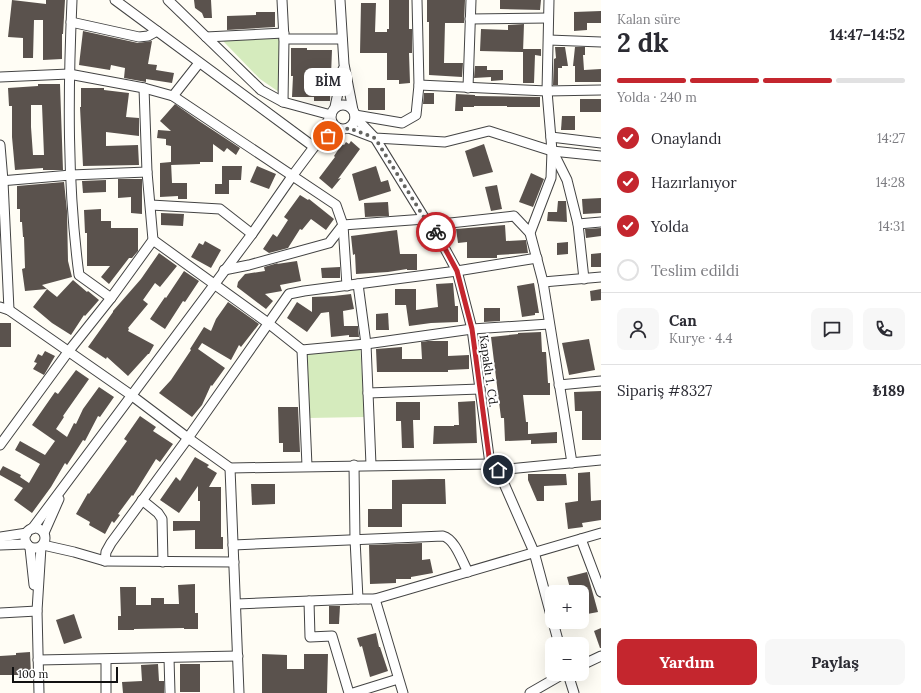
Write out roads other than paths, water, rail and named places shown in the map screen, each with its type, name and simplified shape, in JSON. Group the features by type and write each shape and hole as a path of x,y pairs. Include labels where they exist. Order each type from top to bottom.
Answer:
{"street":[{"path":"72,0 69,74 71,175 75,244 79,275 111,298"},
{"path":"115,0 315,145"},
{"path":"168,0 261,90 283,102 332,113"},
{"path":"282,0 284,36 283,102"},
{"path":"340,0 344,64 355,114 353,125 344,130 334,126 331,122 344,64"},
{"path":"39,693 37,611 28,546 25,538 252,234 315,145 332,113 345,105 350,106 355,114 402,123 416,116 419,85 417,0"},
{"path":"468,88 471,0"},
{"path":"530,233 551,178 552,151 547,91 549,0"},
{"path":"470,19 548,18"},
{"path":"71,22 140,37 151,35 157,31"},
{"path":"206,37 284,36 342,39"},
{"path":"549,40 601,42"},
{"path":"173,96 200,63"},
{"path":"0,77 69,74 144,88 173,96 336,205 343,225 347,286"},
{"path":"419,85 547,91 601,90"},
{"path":"0,445 153,240 147,172 144,88"},
{"name":"Kapaklı 1. Cd.","path":"355,114 375,138 429,222 457,271 472,329 490,464"},
{"path":"349,128 375,138 446,142 490,131 552,151 601,156"},
{"path":"315,145 339,129"},
{"path":"551,137 601,143"},
{"path":"0,145 2,181 3,309 131,395 230,468 490,464 498,470 534,552 545,594"},
{"path":"552,151 567,180 578,224 584,279"},
{"path":"2,181 71,175 147,172"},
{"path":"151,205 220,209 252,234"},
{"path":"224,270 249,265 329,242 343,225 429,222 514,216 530,233 543,282 572,463"},
{"path":"578,224 601,222"},
{"path":"153,240 268,323 302,350 366,344 472,329 549,324"},
{"path":"105,561 106,552 289,294 304,290 347,286 457,271 537,258"},
{"path":"543,282 601,277"},
{"path":"358,284 366,344 371,465"},
{"path":"302,350 307,466"},
{"path":"559,385 601,382"},
{"path":"368,393 480,389"},
{"path":"498,470 601,460"},
{"path":"354,465 355,539 358,599"},
{"path":"230,468 240,693"},
{"path":"37,611 44,541 65,485"},
{"path":"142,500 158,513 162,520 163,562"},
{"path":"0,537 39,529 44,541 105,561 234,562"},
{"path":"236,604 375,599 601,533"},
{"path":"233,545 443,536 447,537 453,542 468,572"},
{"path":"581,539 601,592"},
{"path":"0,545 28,546 36,549 44,541"},
{"path":"375,599 403,693"},
{"path":"309,601 310,637 332,636 349,693"},
{"path":"0,613 37,611"},
{"path":"38,660 106,660 238,656"},
{"path":"589,662 601,656"},
{"path":"169,658 170,693"},
{"path":"106,660 106,693"},
{"path":"353,693 398,679"},
{"path":"530,693 551,681"},
{"path":"570,681 574,693"}],"place":[{"name":"BİM","path":"328,136"}]}
